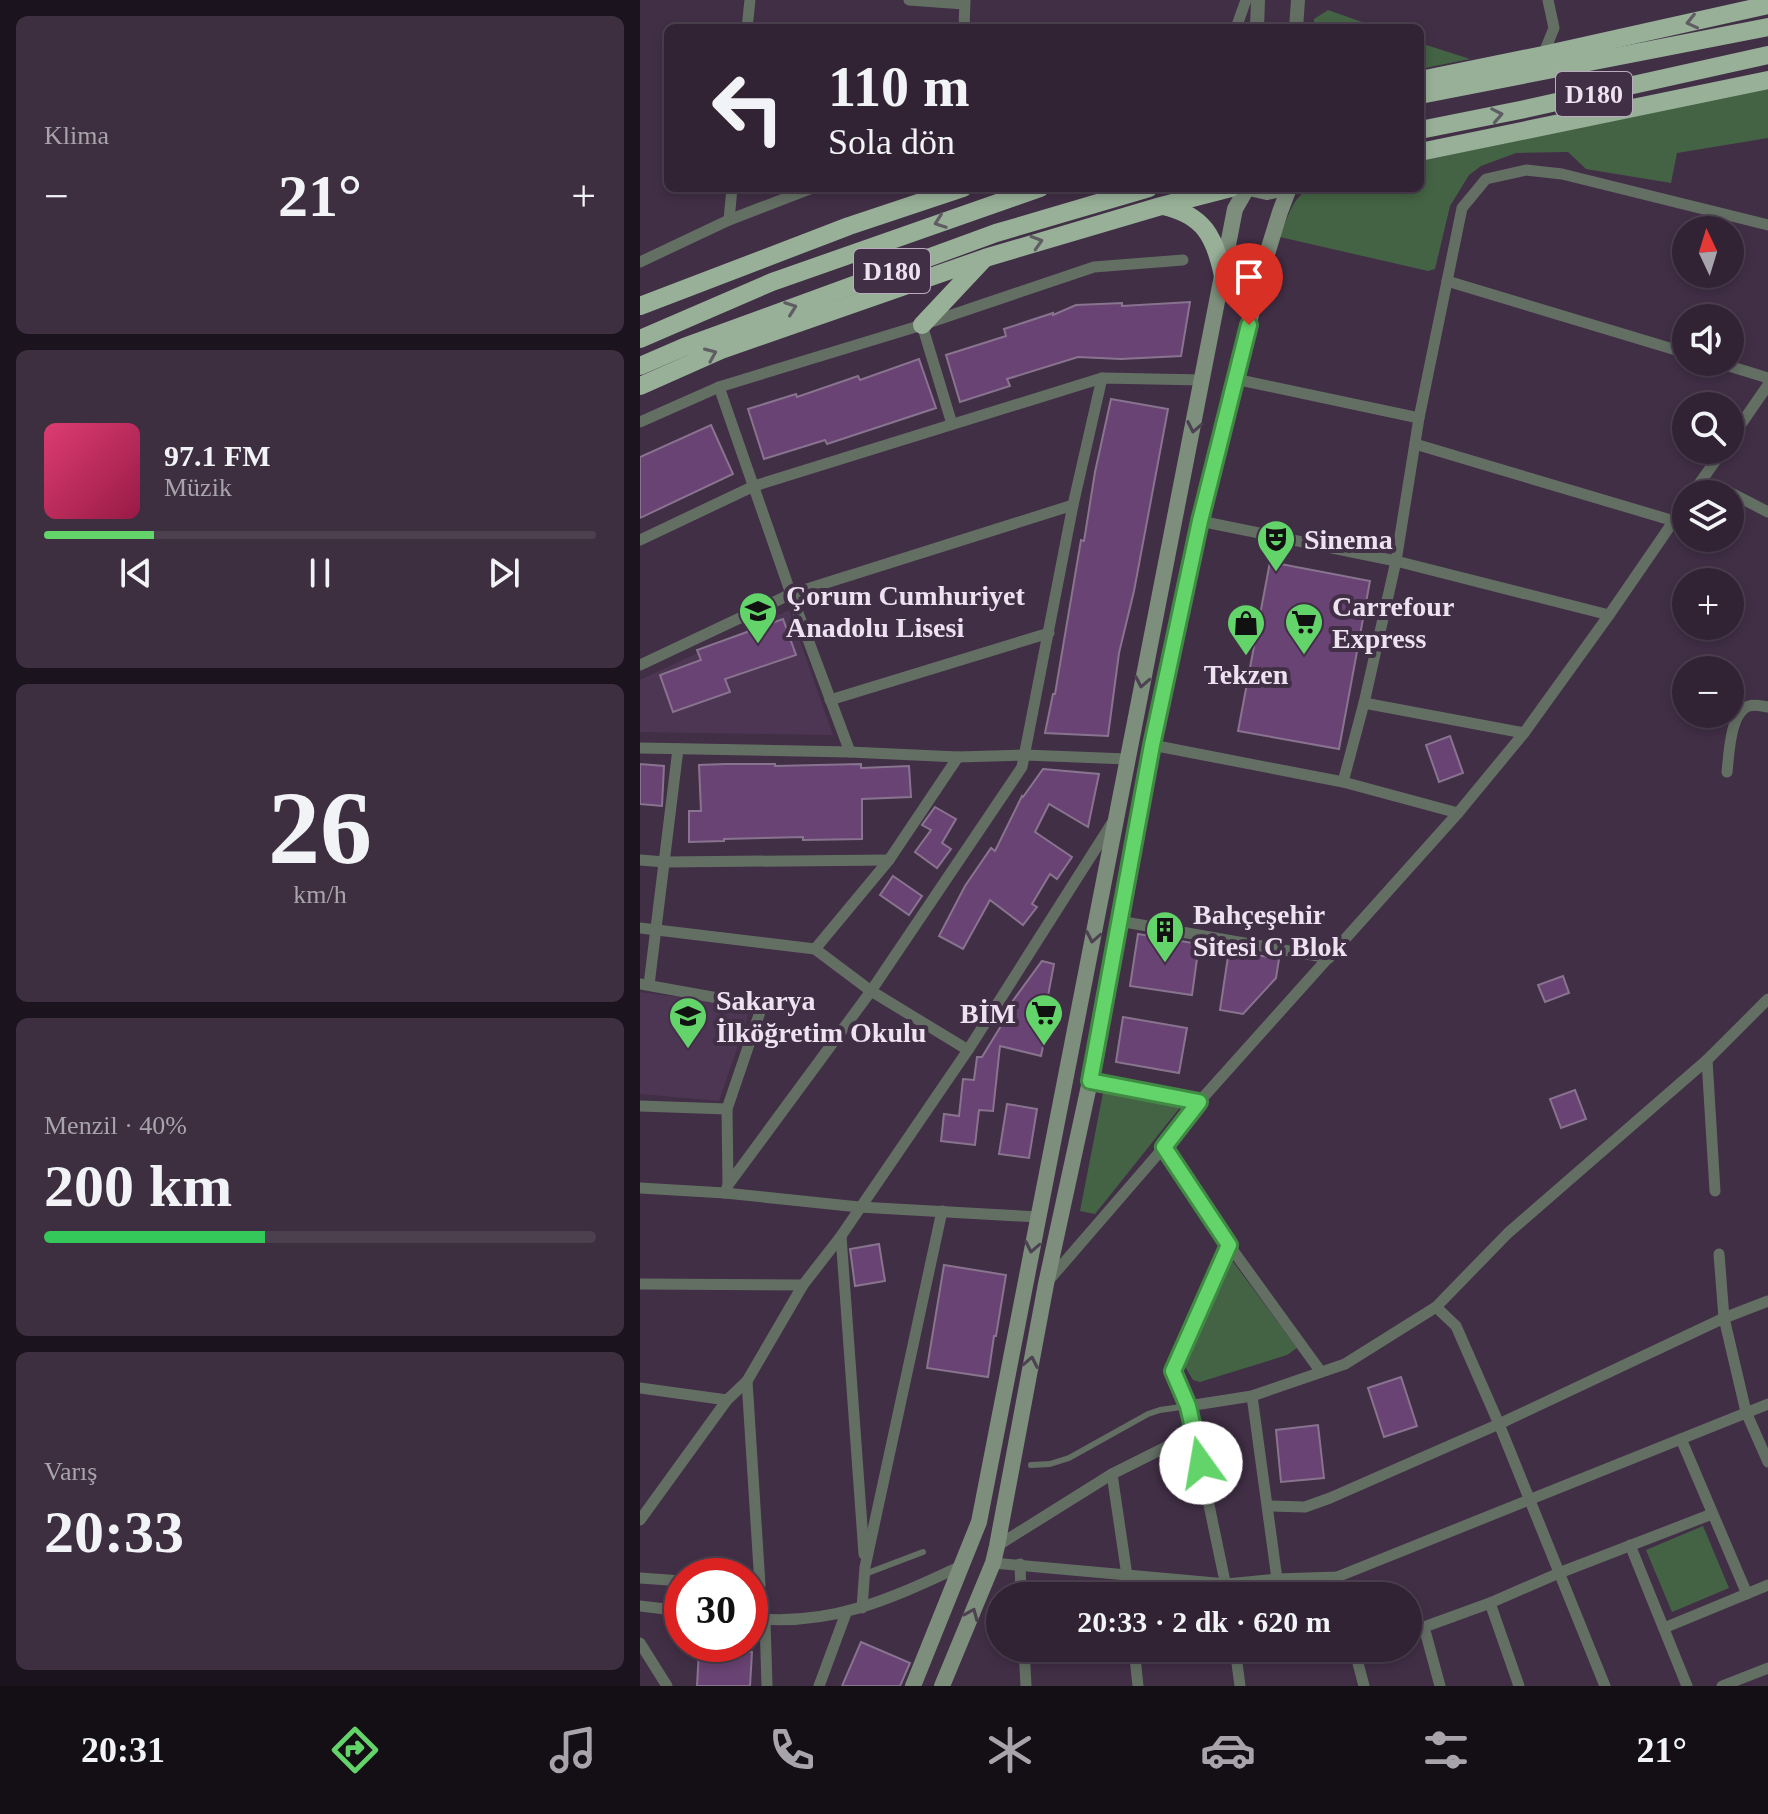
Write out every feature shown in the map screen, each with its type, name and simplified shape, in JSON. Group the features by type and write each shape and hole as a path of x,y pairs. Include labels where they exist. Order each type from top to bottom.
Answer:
{"highway":[{"path":"1424,79 1768,5"},
{"path":"1424,94 1768,27"},
{"name":"D180","path":"1424,129 1768,55"},
{"path":"1424,151 1768,80"},
{"path":"640,306 849,226 951,192"},
{"path":"640,339 772,282 1026,192"},
{"name":"D180","path":"640,366 996,233 1135,192"},
{"path":"640,386 721,350 985,258 1215,192"},
{"path":"1161,206 1177,209 1200,222 1218,251 1223,276"},
{"path":"922,325 985,258"}],"main road":[{"path":"913,1686 979,1522 1235,209 1246,192"},
{"path":"942,1686 993,1563 997,1546 1046,1284 1090,1081 1152,745 1200,521 1262,270 1286,192"},
{"path":"1130,741 1152,745"},
{"path":"1127,759 1149,763"}],"street":[{"path":"747,24 750,0"},
{"path":"909,0 965,2 964,24"},
{"path":"1237,24 1246,0"},
{"path":"1257,24 1258,0"},
{"path":"1296,24 1298,0"},
{"path":"1543,55 1554,28 1548,0"},
{"path":"1343,782 1396,561 1419,418 1462,208 1486,179 1526,170 1562,174 1768,225"},
{"path":"729,220 732,192"},
{"path":"640,262 729,220 802,192"},
{"path":"640,422 719,387 922,325 1094,267 1183,260"},
{"path":"1447,281 1672,349"},
{"path":"922,325 952,424"},
{"path":"1744,371 1768,378"},
{"path":"726,1189 871,991 1022,767 1073,505 1102,378"},
{"path":"640,540 754,486 1102,378 1203,380"},
{"path":"1235,379 1419,418"},
{"path":"1744,420 1768,385"},
{"path":"719,387 850,752"},
{"path":"1415,444 1672,520"},
{"path":"1744,500 1768,512"},
{"path":"640,665 791,594 1073,505"},
{"path":"1200,521 1396,561 1609,615"},
{"path":"1046,1284 1199,1102 1458,813 1524,733 1672,524"},
{"path":"830,700 1049,633"},
{"path":"1364,703 1524,733"},
{"path":"1727,772 1734,725 1742,709 1752,704 1768,707"},
{"path":"1152,745 1343,782 1458,813"},
{"path":"640,748 1127,759"},
{"path":"678,749 657,930 645,985 762,1006 727,1109 726,1189"},
{"path":"815,949 889,860 958,757"},
{"path":"640,1520 727,1400 747,1381 803,1285 841,1236 968,1050 1117,816"},
{"path":"640,860 889,860"},
{"path":"1119,921 1329,958"},
{"path":"640,928 815,949 871,991 968,1050"},
{"path":"1188,1406 1252,1396 1345,1364 1436,1307 1508,1233 1707,1060 1768,999"},
{"path":"1707,1060 1715,1191"},
{"path":"1090,1081 1199,1102"},
{"path":"640,1106 727,1109"},
{"path":"1164,1147 1229,1245 1321,1372"},
{"path":"640,1188 726,1189 859,1207 1038,1217"},
{"path":"862,1608 865,1570 942,1211"},
{"path":"841,1236 865,1570"},
{"path":"1226,1582 1188,1406 1173,1371 1229,1245"},
{"path":"1719,1254 1724,1318 1746,1412 1768,1462"},
{"path":"640,1284 803,1285"},
{"path":"1269,1506 1305,1507 1330,1498 1499,1424 1724,1318 1768,1301"},
{"path":"1436,1307 1456,1326 1530,1498 1605,1686"},
{"path":"747,1381 758,1558"},
{"path":"640,1388 727,1400"},
{"path":"1252,1396 1277,1579"},
{"path":"1264,1582 1337,1577 1768,1404"},
{"path":"997,1546 1112,1474 1194,1433"},
{"path":"1681,1439 1747,1594"},
{"path":"1112,1474 1129,1582"},
{"path":"1440,1686 1424,1627 1712,1514"},
{"path":"1630,1545 1687,1686"},
{"path":"993,1563 1128,1574 1178,1582"},
{"path":"1020,1564 1021,1582"},
{"path":"768,1620 846,1613 899,1595 962,1566"},
{"path":"1337,1577 1338,1582"},
{"path":"640,1578 664,1580"},
{"path":"1664,1628 1768,1585"},
{"path":"1490,1603 1519,1686"},
{"path":"640,1606 664,1609"},
{"path":"819,1686 846,1613"},
{"path":"640,1643 667,1686"},
{"path":"766,1662 767,1686"},
{"path":"1025,1662 1026,1686"},
{"path":"1135,1662 1138,1686"},
{"path":"1237,1662 1240,1686"},
{"path":"1358,1662 1364,1686"},
{"path":"1722,1686 1768,1668"}],"lane":[{"path":"1031,1465 1050,1464 1069,1458 1148,1414 1188,1406"},
{"path":"865,1570 923,1552"}],"shaded area":[{"name":"Çorum Cumhuriyet Anadolu Lisesi","path":"789,610 833,735 640,732 640,680"},
{"name":"Sakarya İlköğretim Okulu","path":"640,992 751,1007 719,1101 640,1094"}],"green space":[{"path":"1328,10 1368,24 1314,24 1314,19"},
{"path":"1424,44 1470,59 1424,68"},
{"path":"1768,88 1768,138 1677,153 1671,183 1586,169 1568,152 1516,153 1481,166 1469,175 1450,206 1435,269 1428,271 1280,237 1288,216 1304,192 1424,192 1424,160"},
{"path":"1104,1088 1182,1105 1095,1214 1080,1211"},
{"path":"1231,1259 1297,1348 1287,1355 1200,1382 1193,1380 1184,1365"},
{"path":"1703,1526 1729,1588 1672,1612 1646,1550"}],"building":[{"path":"1190,302 1181,356 1121,359 1078,357 1007,379 1010,386 960,402 946,355 1006,336 1004,329 1076,305"},
{"path":"919,359 936,408 827,444 825,440 764,459 748,409 796,394 797,397 858,376 860,380"},
{"path":"1111,399 1168,409 1134,591 1119,653 1108,736 1045,733 1055,694 1081,540 1084,541"},
{"path":"711,425 733,474 640,518 640,457"},
{"name":"Carrefour Express","path":"1270,562 1370,581 1339,749 1238,731"},
{"path":"783,619 796,655 725,679 730,692 673,712 660,675 701,660 697,650"},
{"path":"1450,736 1463,773 1439,782 1426,745"},
{"path":"640,764 664,766 662,806 640,804"},
{"path":"861,764 861,768 909,766 911,797 862,799 862,839 803,840 803,837 689,842 689,811 701,811 699,765"},
{"path":"1043,769 1099,774 1088,827 1049,804 1035,832 1072,857 1057,879 1050,874 1032,904 1037,907 1023,925 990,900 963,949 939,936 965,886 991,848 995,851 1022,796"},
{"path":"935,807 956,819 942,843 951,849 937,868 915,852 931,830 922,825"},
{"path":"893,876 922,896 909,915 880,895"},
{"name":"Bahçeşehir Sitesi C Blok","path":"1138,934 1199,944 1192,995 1130,986"},
{"path":"1229,950 1279,959 1276,978 1243,1014 1220,1010"},
{"path":"1042,961 1054,964 1044,1017 1049,1018 1041,1056 1000,1046 993,1111 979,1110 975,1145 941,1141 944,1114 959,1116 963,1079 974,1080 977,1057 982,1057 1015,1003 1012,1002"},
{"path":"1563,976 1569,993 1545,1002 1538,985"},
{"path":"1123,1017 1187,1028 1179,1073 1116,1062"},
{"path":"1575,1090 1586,1119 1561,1128 1550,1099"},
{"path":"1007,1104 1037,1109 1029,1158 999,1154"},
{"path":"879,1244 885,1281 855,1286 850,1249"},
{"path":"944,1265 1006,1275 988,1377 927,1368"},
{"path":"1401,1377 1417,1426 1384,1437 1368,1388"},
{"path":"1318,1425 1324,1478 1281,1482 1276,1430"},
{"path":"861,1642 910,1663 900,1686 842,1686"},
{"path":"698,1662 751,1662 750,1686 697,1686"}],"place":[{"name":"Sinema","path":"1276,573"},
{"name":"Çorum Cumhuriyet Anadolu Lisesi","path":"758,645"},
{"name":"Carrefour Express","path":"1304,656"},
{"name":"Tekzen","path":"1246,657"},
{"name":"Bahçeşehir Sitesi C Blok","path":"1165,964"},
{"name":"BİM","path":"1044,1047"},
{"name":"Sakarya İlköğretim Okulu","path":"688,1050"}],"route":[{"path":"1201,1463 1188,1406 1173,1371 1229,1245 1164,1147 1199,1102 1090,1081 1152,745 1200,521 1249,325"}]}
